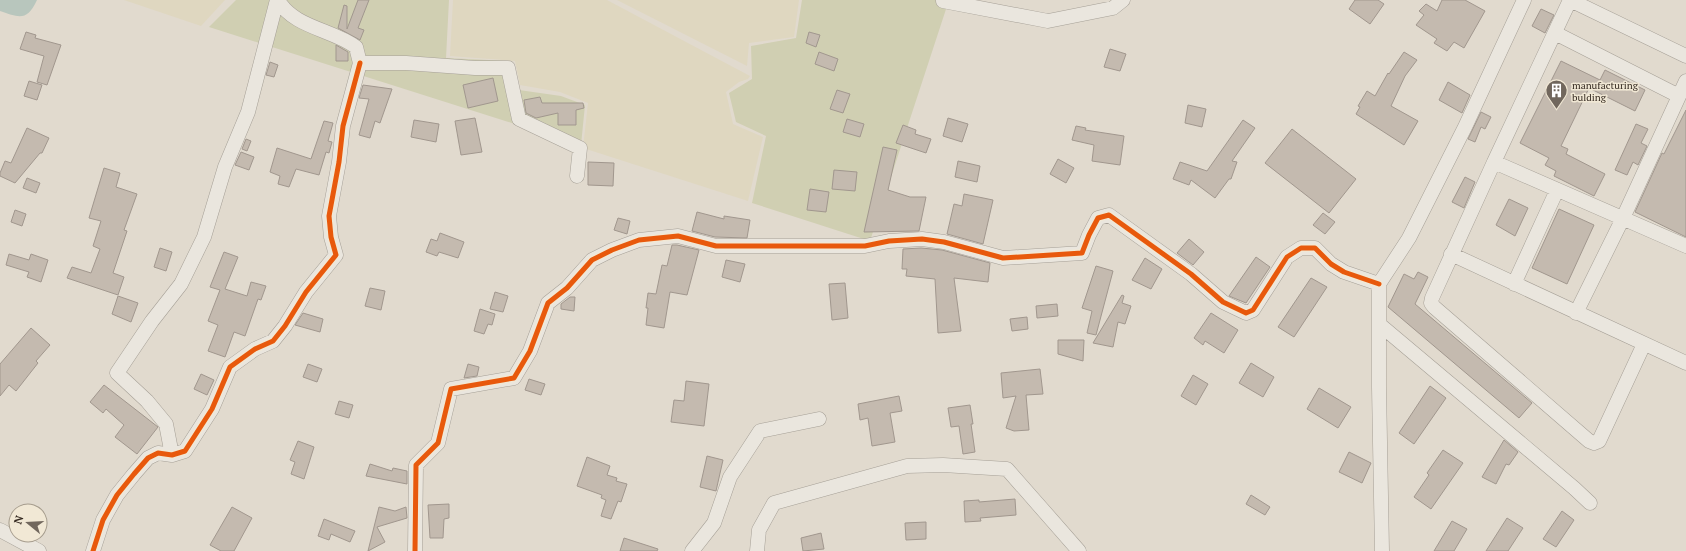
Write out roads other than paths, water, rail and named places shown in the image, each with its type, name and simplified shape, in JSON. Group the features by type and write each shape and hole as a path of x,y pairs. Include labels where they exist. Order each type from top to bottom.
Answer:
{"street":[{"path":"93,551 103,520 117,494 148,458 158,453 172,456 185,451 212,409 230,367 255,349 273,341 285,326 306,292 336,255 331,237 329,216 339,162 343,126 360,63 356,47 346,40 295,18 283,9 277,0"},
{"path":"172,456 166,424 147,402 118,373 152,321 181,284 204,237 225,167 248,112 277,0"},
{"path":"943,1 1048,22 1113,8 1123,0"},
{"path":"1382,551 1379,284 1409,238 1465,127 1524,0"},
{"path":"1644,344 1599,441 1594,443 1589,441 1434,307 1432,298 1450,254 1555,33 1569,0 1686,56"},
{"path":"1555,33 1679,96"},
{"path":"360,63 406,63 476,68 508,68 519,119 580,148 577,176"},
{"path":"1576,313 1623,218 1686,81"},
{"path":"1494,162 1686,246"},
{"path":"1514,284 1557,190"},
{"path":"414,551 416,466 438,443 451,389 514,378 530,351 548,303 567,288 592,260 612,250 639,240 678,236 716,246 865,246 889,241 922,239 944,242 1003,258 1082,253 1098,218 1109,215 1191,274 1223,302 1246,314 1253,310 1287,257 1301,248 1315,248 1332,264 1344,272 1379,284"},
{"path":"1450,254 1686,363"},
{"path":"1379,324 1568,482 1590,503"},
{"path":"692,551 714,523 730,477 760,431 819,419"},
{"path":"757,551 759,530 774,503 907,466 943,465 1007,469 1079,551"},
{"path":"0,530 39,551"}],"place":[{"name":"manufacturing bulding","path":"1557,110"}]}
